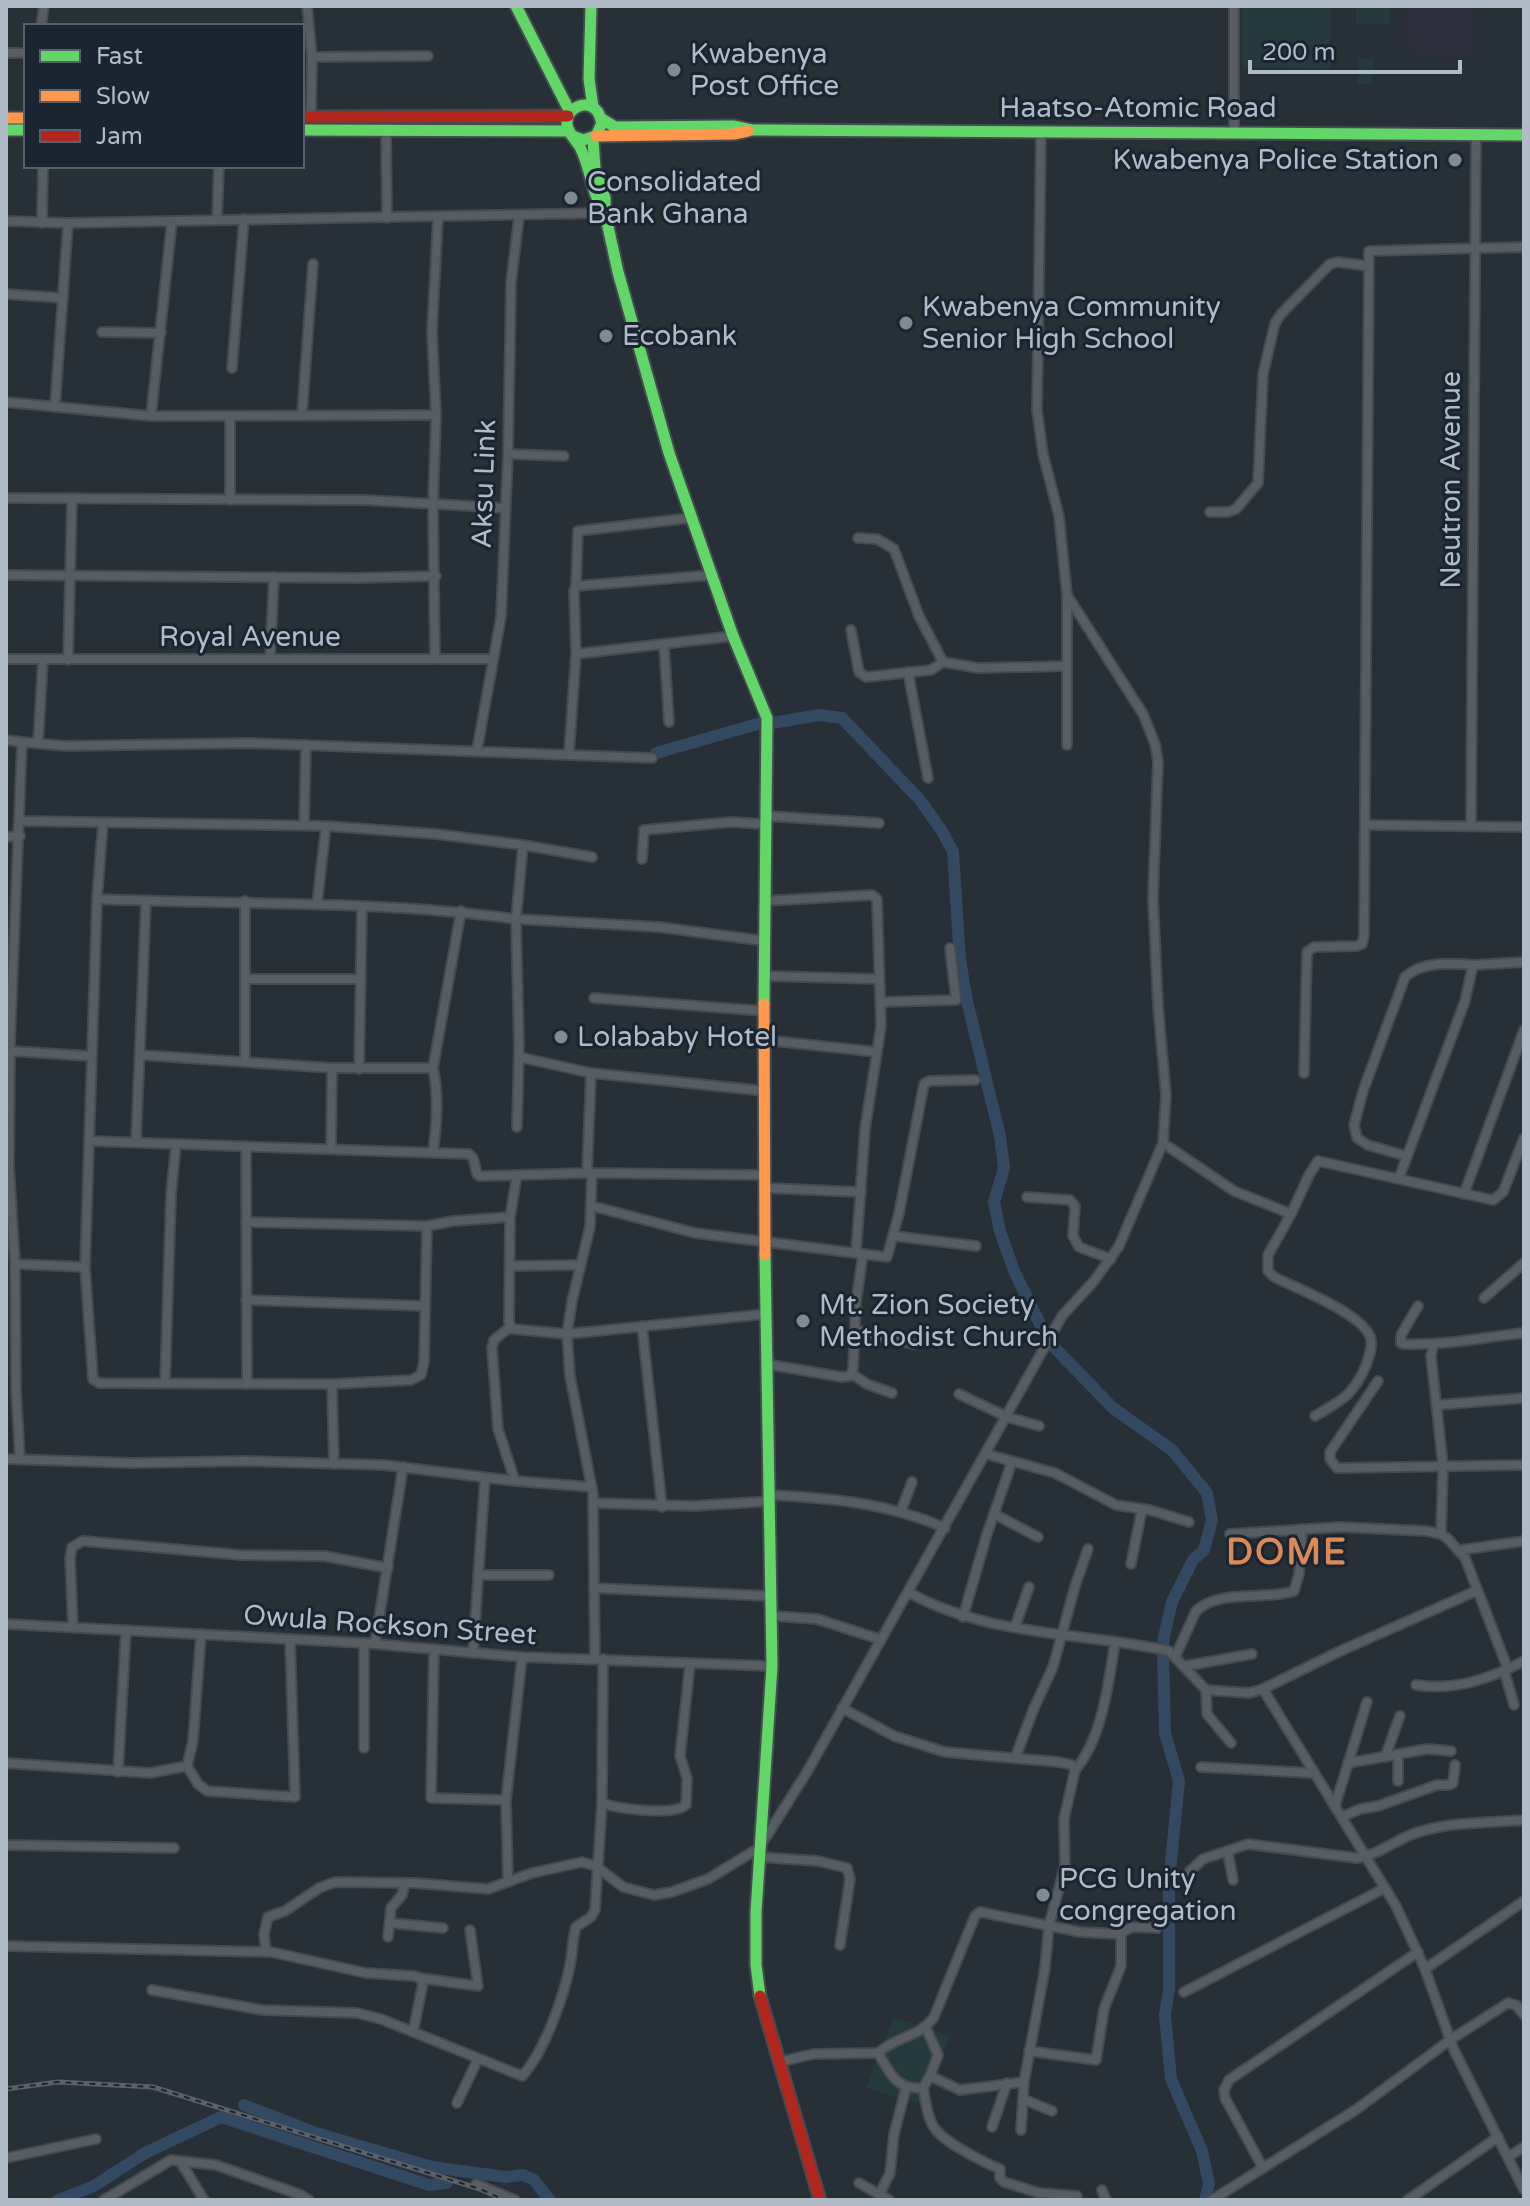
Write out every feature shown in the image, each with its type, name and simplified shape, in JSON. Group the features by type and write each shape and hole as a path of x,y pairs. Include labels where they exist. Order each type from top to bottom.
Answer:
{"main road":[{"path":"516,6 569,114 570,134 582,151 596,199 605,213"},
{"path":"591,6 589,87 593,107 602,119 615,127 733,126 752,130"},
{"path":"306,117 569,114 580,105 593,107"},
{"path":"602,119 601,128 594,137 595,169 605,198 605,213 618,272 690,518 767,718 765,1243 772,1666 770,1729 758,1852 757,1986 820,2200"},
{"path":"304,130 570,134 583,140 594,137 734,134 752,130"},
{"name":"Haatso-Atomic Road","path":"752,130 1524,135"}],"street":[{"path":"306,117 312,57 305,37 307,6"},
{"path":"1234,6 1234,133"},
{"path":"312,57 428,56"},
{"path":"386,130 387,218"},
{"path":"1041,131 1037,410 1043,454 1059,516 1067,595 1067,745"},
{"name":"Neutron Avenue","path":"1471,826 1476,134"},
{"path":"42,223 43,168"},
{"path":"217,219 219,168"},
{"path":"6,221 68,223 519,217 605,213"},
{"path":"435,659 433,506 436,415 432,332 438,217"},
{"name":"Aksu Link","path":"477,750 501,617 511,283 519,217"},
{"path":"232,368 244,219"},
{"path":"151,416 172,221"},
{"path":"55,407 68,223"},
{"path":"1304,1073 1307,952 1314,947 1357,946 1363,941 1369,251 1524,247"},
{"path":"1210,512 1236,509 1260,480 1263,374 1271,335 1281,314 1330,264 1338,262 1368,266"},
{"path":"302,415 313,264"},
{"path":"6,294 63,298"},
{"path":"102,332 161,333"},
{"path":"6,402 151,416 436,415"},
{"path":"230,418 230,500"},
{"path":"508,454 564,456"},
{"path":"6,498 365,500 505,508"},
{"path":"68,660 72,499"},
{"path":"569,753 576,654 574,591 578,531 583,528 690,518"},
{"path":"858,538 877,539 894,549 925,629 943,662"},
{"path":"6,575 436,576"},
{"path":"576,586 713,575"},
{"path":"270,658 274,577"},
{"path":"266,1952 264,1934 268,1917 285,1911 319,1888 335,1882 488,1889 582,1862 599,1868 623,1887 654,1895 708,1879 758,1852 945,1528 1062,1316 1111,1259 1163,1143 1166,1095 1153,898 1158,761 1143,714 1067,595"},
{"path":"851,630 859,672 866,677 931,670 943,662 978,668 1067,666"},
{"path":"576,654 733,636"},
{"path":"664,645 669,722"},
{"name":"Royal Avenue","path":"6,659 493,659"},
{"path":"38,743 43,660"},
{"path":"908,672 928,778"},
{"path":"6,740 66,746 249,743 652,758"},
{"path":"20,1459 11,1389 15,1264 8,1166 9,999 20,836 22,742"},
{"path":"304,825 306,745"},
{"path":"6,803 20,803"},
{"path":"642,859 642,833 648,829 766,820 879,823"},
{"path":"20,821 326,826 436,834 592,857"},
{"path":"103,823 90,1056 85,1267 93,1379 99,1383 247,1384 411,1380 421,1375 424,1362 427,1226"},
{"path":"1366,825 1524,827"},
{"path":"317,904 326,826"},
{"path":"6,837 20,836"},
{"path":"517,1127 516,919 523,845"},
{"path":"764,901 875,896 881,1002 865,1129 852,1374"},
{"path":"97,899 245,901 461,911 516,919 659,927 765,941"},
{"path":"136,1142 146,901"},
{"path":"245,901 245,1061"},
{"path":"359,1069 362,906"},
{"path":"6,910 16,911"},
{"path":"433,1151 437,1088 433,1068 461,911"},
{"path":"881,1002 956,1000 950,948"},
{"path":"1406,1156 1368,1145 1357,1138 1354,1125 1363,1091 1405,977 1420,967 1524,962"},
{"path":"1399,1178 1452,1039 1473,965"},
{"path":"765,976 879,979"},
{"path":"245,979 361,979"},
{"path":"594,998 765,1011"},
{"path":"1464,1194 1524,1030"},
{"path":"765,1040 877,1052"},
{"path":"10,1051 90,1056"},
{"path":"141,1055 332,1068 433,1068"},
{"path":"519,1057 591,1073 765,1091"},
{"path":"331,1147 332,1068"},
{"path":"152,1990 262,2010 357,2013 413,2032 518,2076 526,2073 538,2051 570,1968 576,1927 591,1917 595,1910 599,1868 602,1803 593,1503 572,1385 567,1334 592,1206 591,1073"},
{"path":"592,1206 695,1233 887,1257 894,1236 924,1084 929,1081 975,1080"},
{"path":"1315,1416 1350,1395 1369,1357 1371,1340 1359,1322 1268,1271 1268,1255 1318,1161 1493,1200 1499,1198 1524,1138"},
{"path":"89,1141 433,1151 472,1155 478,1175 590,1173 766,1181 861,1192"},
{"path":"1163,1143 1234,1191 1291,1214"},
{"path":"165,1383 171,1195 176,1144"},
{"path":"246,1147 247,1384"},
{"path":"510,1327 510,1217 517,1175"},
{"path":"1027,1197 1070,1200 1075,1206 1073,1236 1079,1247 1111,1259"},
{"path":"246,1222 427,1226 510,1217"},
{"path":"894,1236 976,1246"},
{"path":"1484,1298 1524,1263"},
{"path":"15,1264 85,1267"},
{"path":"510,1266 580,1265"},
{"path":"246,1300 425,1306"},
{"path":"1418,1306 1401,1335 1401,1343 1433,1346 1447,1341 1524,1333"},
{"path":"510,1327 567,1334 766,1314"},
{"path":"642,1326 662,1507"},
{"path":"510,1327 498,1336 492,1348 498,1429 515,1481"},
{"path":"856,1330 913,1344"},
{"path":"1433,1346 1431,1356 1443,1466 1441,1534"},
{"path":"766,1364 842,1377 852,1374"},
{"path":"852,1374 867,1384 892,1393"},
{"path":"1378,1381 1330,1452 1333,1465 1337,1468 1524,1465"},
{"path":"332,1384 334,1464"},
{"path":"959,1394 1007,1417 1039,1426"},
{"path":"1437,1405 1524,1398"},
{"path":"986,1454 1055,1473 1116,1505 1189,1522"},
{"path":"6,1459 403,1467 592,1487"},
{"path":"963,1617 1012,1462"},
{"path":"375,1644 403,1467"},
{"path":"473,1653 485,1478"},
{"path":"901,1511 912,1482"},
{"path":"593,1503 662,1507 770,1498 840,1499 901,1511 945,1528"},
{"path":"1131,1564 1142,1509"},
{"path":"994,1514 1038,1537"},
{"path":"1230,1534 1340,1527 1441,1534 1461,1550 1506,1670 1514,1705"},
{"path":"1172,1653 1200,1607 1229,1598 1294,1591 1299,1574 1302,1529"},
{"path":"73,1627 70,1558 72,1547 83,1541 241,1555 324,1556 388,1568"},
{"path":"1461,1550 1524,1541"},
{"path":"1015,1758 1053,1667 1088,1549"},
{"path":"478,1575 549,1575"},
{"path":"1015,1627 1029,1587"},
{"path":"595,1588 771,1596"},
{"path":"908,1592 932,1606 963,1617 1063,1636 1153,1647 1172,1653 1206,1690 1235,1694 1263,1689 1476,1591"},
{"path":"772,1616 817,1619 879,1639"},
{"name":"Owula Rockson Street","path":"6,1624 364,1643 522,1657 772,1666"},
{"path":"118,1772 126,1630"},
{"path":"201,1634 193,1741 187,1766 198,1784 207,1791 295,1797 290,1639"},
{"path":"1021,2130 1024,2082 1049,1925 1065,1866 1064,1819 1075,1770 1087,1752 1100,1718 1115,1642"},
{"path":"364,1643 364,1748"},
{"path":"434,1650 431,1798 506,1800"},
{"path":"1185,1666 1252,1654"},
{"path":"508,1882 506,1800 522,1657"},
{"path":"1416,1685 1441,1689 1506,1670 1524,1661"},
{"path":"602,1803 614,1807 659,1810 678,1810 686,1805 687,1778 680,1756 690,1664"},
{"path":"1263,1689 1385,1888 1418,1952 1450,2040 1524,2190"},
{"path":"1206,1690 1207,1714 1231,1743"},
{"path":"1335,1806 1367,1702"},
{"path":"842,1708 894,1736 945,1752 1067,1763 1075,1770"},
{"path":"1385,1757 1400,1716"},
{"path":"1348,1763 1427,1749 1451,1751"},
{"path":"1398,1754 1398,1781"},
{"path":"6,1763 150,1773 187,1766"},
{"path":"1342,1817 1437,1785 1449,1785 1453,1783 1455,1765"},
{"path":"1201,1767 1312,1773"},
{"path":"1189,1872 1203,1859 1248,1844 1344,1858 1367,1856 1412,1834 1436,1827 1524,1820"},
{"path":"6,1845 174,1848"},
{"path":"758,1852 847,1868 850,1879 840,1945"},
{"path":"1228,1853 1233,1880"},
{"path":"388,1937 391,1908 402,1895 405,1883"},
{"path":"1184,1992 1385,1888"},
{"path":"1425,1969 1524,1901"},
{"path":"779,2062 813,2054 878,2053 888,2044 926,2028 934,2017 977,1913 997,1914 1080,1932 1121,1934 1133,1927 1157,1928"},
{"path":"390,1923 443,1928"},
{"path":"6,1946 266,1952 366,1973 478,1986 470,1930"},
{"path":"1029,2051 1096,2060 1104,2009 1121,1966 1121,1934"},
{"path":"1263,2168 1228,2107 1224,2090 1229,2080 1418,1952"},
{"path":"413,2032 423,1994 420,1978"},
{"path":"1212,2200 1357,2109 1450,2040 1508,2003 1516,2005 1524,2015"},
{"path":"926,2028 938,2055 923,2088 936,2131 976,2159 1000,2169 1000,2178 1004,2182 1039,2193 1077,2196"},
{"path":"878,2053 893,2079 906,2088 923,2088"},
{"path":"457,2103 478,2059"},
{"path":"930,2076 960,2090 1024,2082"},
{"path":"992,2127 1007,2083"},
{"path":"879,2195 890,2173 894,2134 906,2088"},
{"path":"1023,2099 1052,2111"},
{"path":"1408,2200 1498,2137"},
{"path":"6,2158 96,2139"},
{"path":"1508,2157 1524,2147"},
{"path":"104,2200 121,2196 167,2160 216,2165 309,2200"},
{"path":"180,2161 204,2200"},
{"path":"859,2183 889,2200"},
{"path":"476,2184 515,2200"}],"shaded area":[{"path":"1405,6 1475,6 1473,56 1453,56 1452,62 1442,61 1442,54 1415,53 1415,45 1403,44"}],"green space":[{"path":"1242,6 1330,6 1330,69 1242,68"},
{"path":"1356,6 1390,6 1390,24 1356,24"},
{"path":"1359,58 1374,59 1372,84 1357,84"},
{"path":"894,2017 950,2036 922,2105 866,2088"}],"waterway":[{"path":"772,723 819,715 842,718 920,800 953,852 960,960 1000,1136 1004,1168 994,1202 1014,1271 1047,1338"},
{"path":"656,753 761,723"},
{"path":"1053,1346 1113,1408 1172,1450 1207,1493 1212,1520 1204,1550 1193,1560 1172,1602 1163,1654 1165,1733 1179,1781 1169,1882 1169,1989 1165,2015 1171,2079 1202,2151 1209,2184 1205,2200"},
{"path":"244,2105 316,2133 432,2167 506,2177 523,2175 534,2180 550,2200"},
{"path":"58,2200 94,2186 145,2153 221,2117 429,2185 447,2183"},
{"path":"455,2170 456,2176"}],"railway":[{"path":"6,2089 58,2082 153,2087 480,2189 505,2200"}],"traffic: fast":[{"path":"516,6 570,112"},
{"path":"591,6 589,79 593,107"},
{"path":"572,136 583,140 596,136 602,123 593,107 583,105 573,110 567,125 570,134 584,155 605,213"},
{"path":"602,119 615,127 733,126 752,130 1524,135"},
{"path":"6,130 24,130"},
{"path":"304,130 569,131"},
{"path":"593,139 595,169 605,198 605,213 618,272 669,453 733,636 767,718 764,1004"},
{"path":"760,1996 756,1965 756,1912 772,1666 765,1255"}],"traffic: slow":[{"path":"6,118 24,118"},
{"path":"596,136 734,134 748,131"},
{"path":"764,1004 765,1255"}],"traffic: jam":[{"path":"304,117 568,116"},
{"path":"760,1996 820,2200"}],"place":[{"name":"Kwabenya Post Office","path":"674,70"},
{"name":"Kwabenya Police Station","path":"1455,160"},
{"name":"Consolidated Bank Ghana","path":"571,198"},
{"name":"Kwabenya Community Senior High School","path":"906,323"},
{"name":"Ecobank","path":"606,336"},
{"name":"Lolababy Hotel","path":"561,1037"},
{"name":"Mt. Zion Society Methodist Church","path":"803,1321"},
{"name":"PCG Unity congregation","path":"1043,1895"}],"district":[{"name":"DOME","path":"1287,1552"}]}
